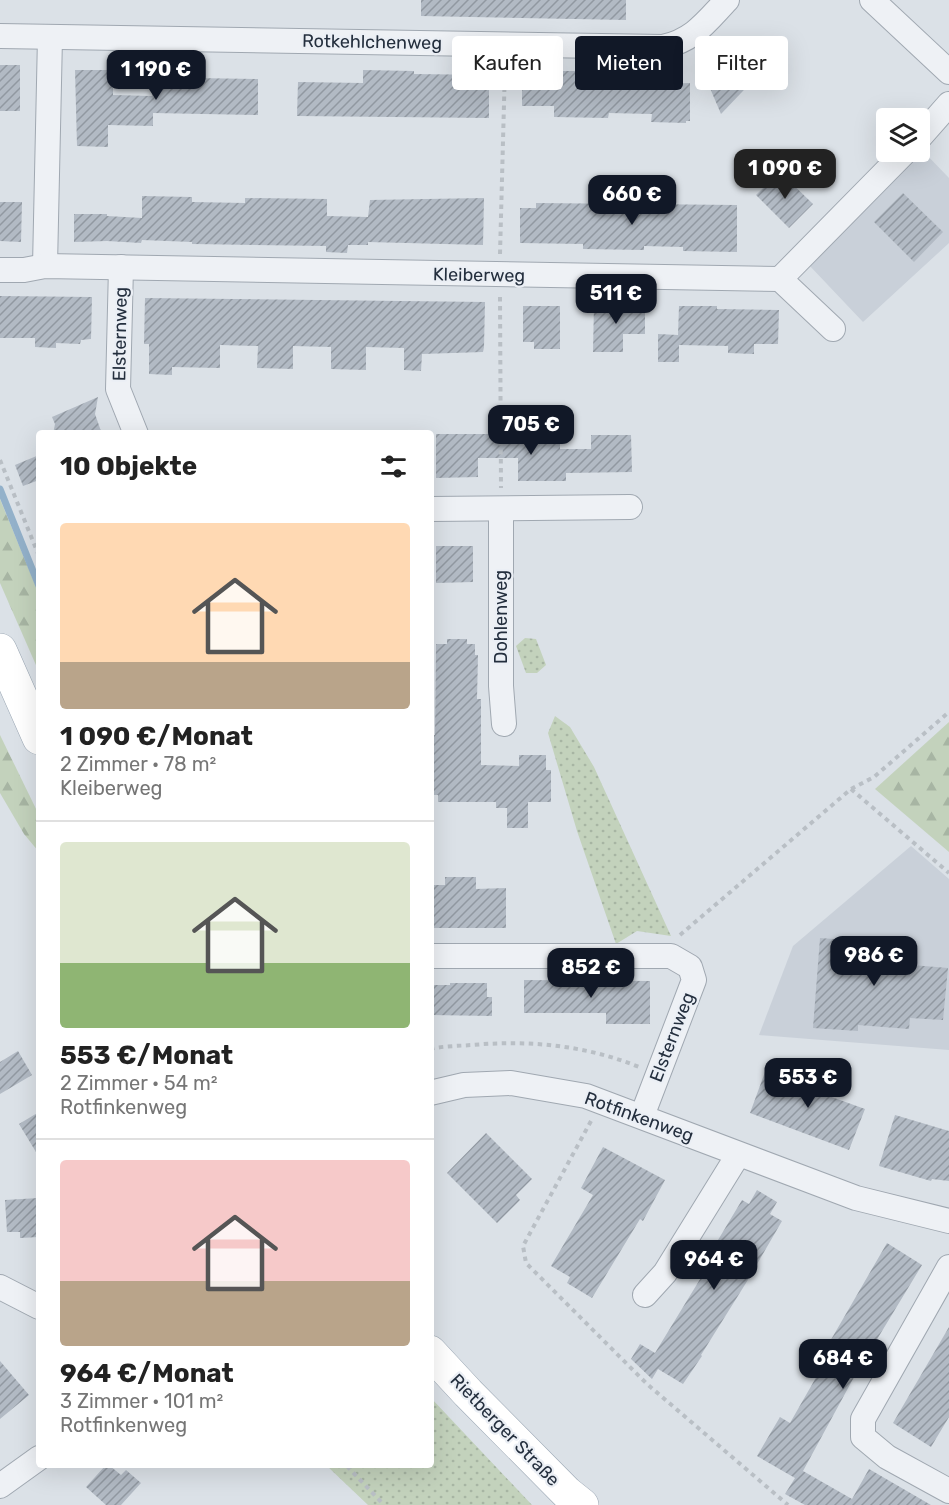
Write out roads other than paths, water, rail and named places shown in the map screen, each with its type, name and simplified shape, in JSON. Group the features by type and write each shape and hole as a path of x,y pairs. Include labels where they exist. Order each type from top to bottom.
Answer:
{"main road":[{"path":"0,650 36,731"},
{"name":"Rietberger Straße","path":"434,1356 517,1443 582,1505"}],"street":[{"name":"Rotkehlchenweg","path":"0,36 663,47 679,43 695,34 727,0"},
{"path":"873,0 949,72"},
{"path":"45,266 50,37"},
{"path":"930,126 949,104"},
{"path":"833,329 780,279 895,162"},
{"name":"Kleiberweg","path":"0,270 24,270 45,266 780,279"},
{"name":"Elsternweg","path":"121,267 118,389 134,430"},
{"path":"434,509 630,507"},
{"name":"Dohlenweg","path":"501,509 501,686 504,724"},
{"name":"Elsternweg","path":"434,956 671,956 690,967 694,980 642,1116"},
{"name":"Rotfinkenweg","path":"434,1092 464,1086 511,1083 586,1095 738,1155 856,1198 949,1221"},
{"path":"645,1295 665,1273 738,1155"},
{"path":"949,1267 863,1419 863,1437 886,1457 949,1491"},
{"path":"0,1287 36,1305"},
{"path":"0,1486 36,1460"}],"waterway":[{"path":"0,489 36,579"}]}
